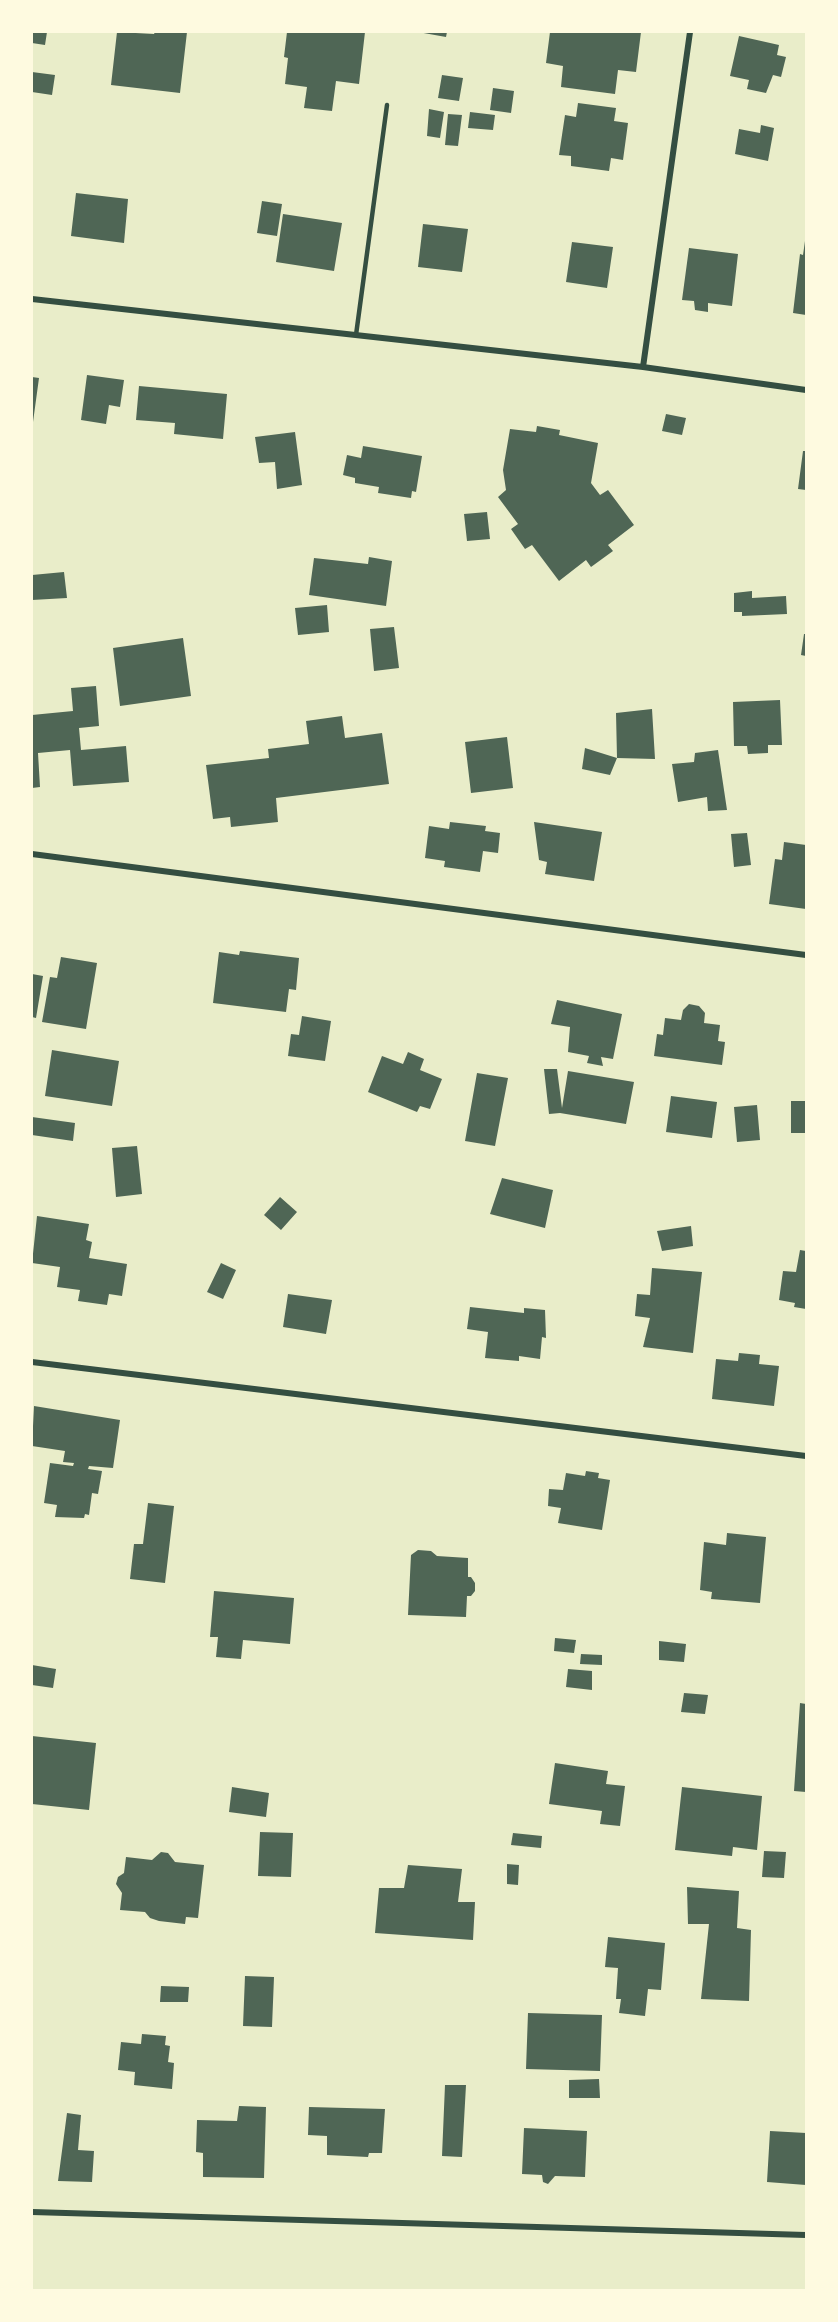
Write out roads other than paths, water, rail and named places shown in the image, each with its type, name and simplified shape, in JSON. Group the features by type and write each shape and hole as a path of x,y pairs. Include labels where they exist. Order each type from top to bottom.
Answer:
{"street":[{"path":"643,367 690,32"},
{"path":"32,299 643,367 807,390"},
{"path":"32,854 807,955"},
{"path":"32,1362 807,1456"},
{"path":"32,2212 807,2235"}],"lane":[{"path":"356,335 387,105"}]}
